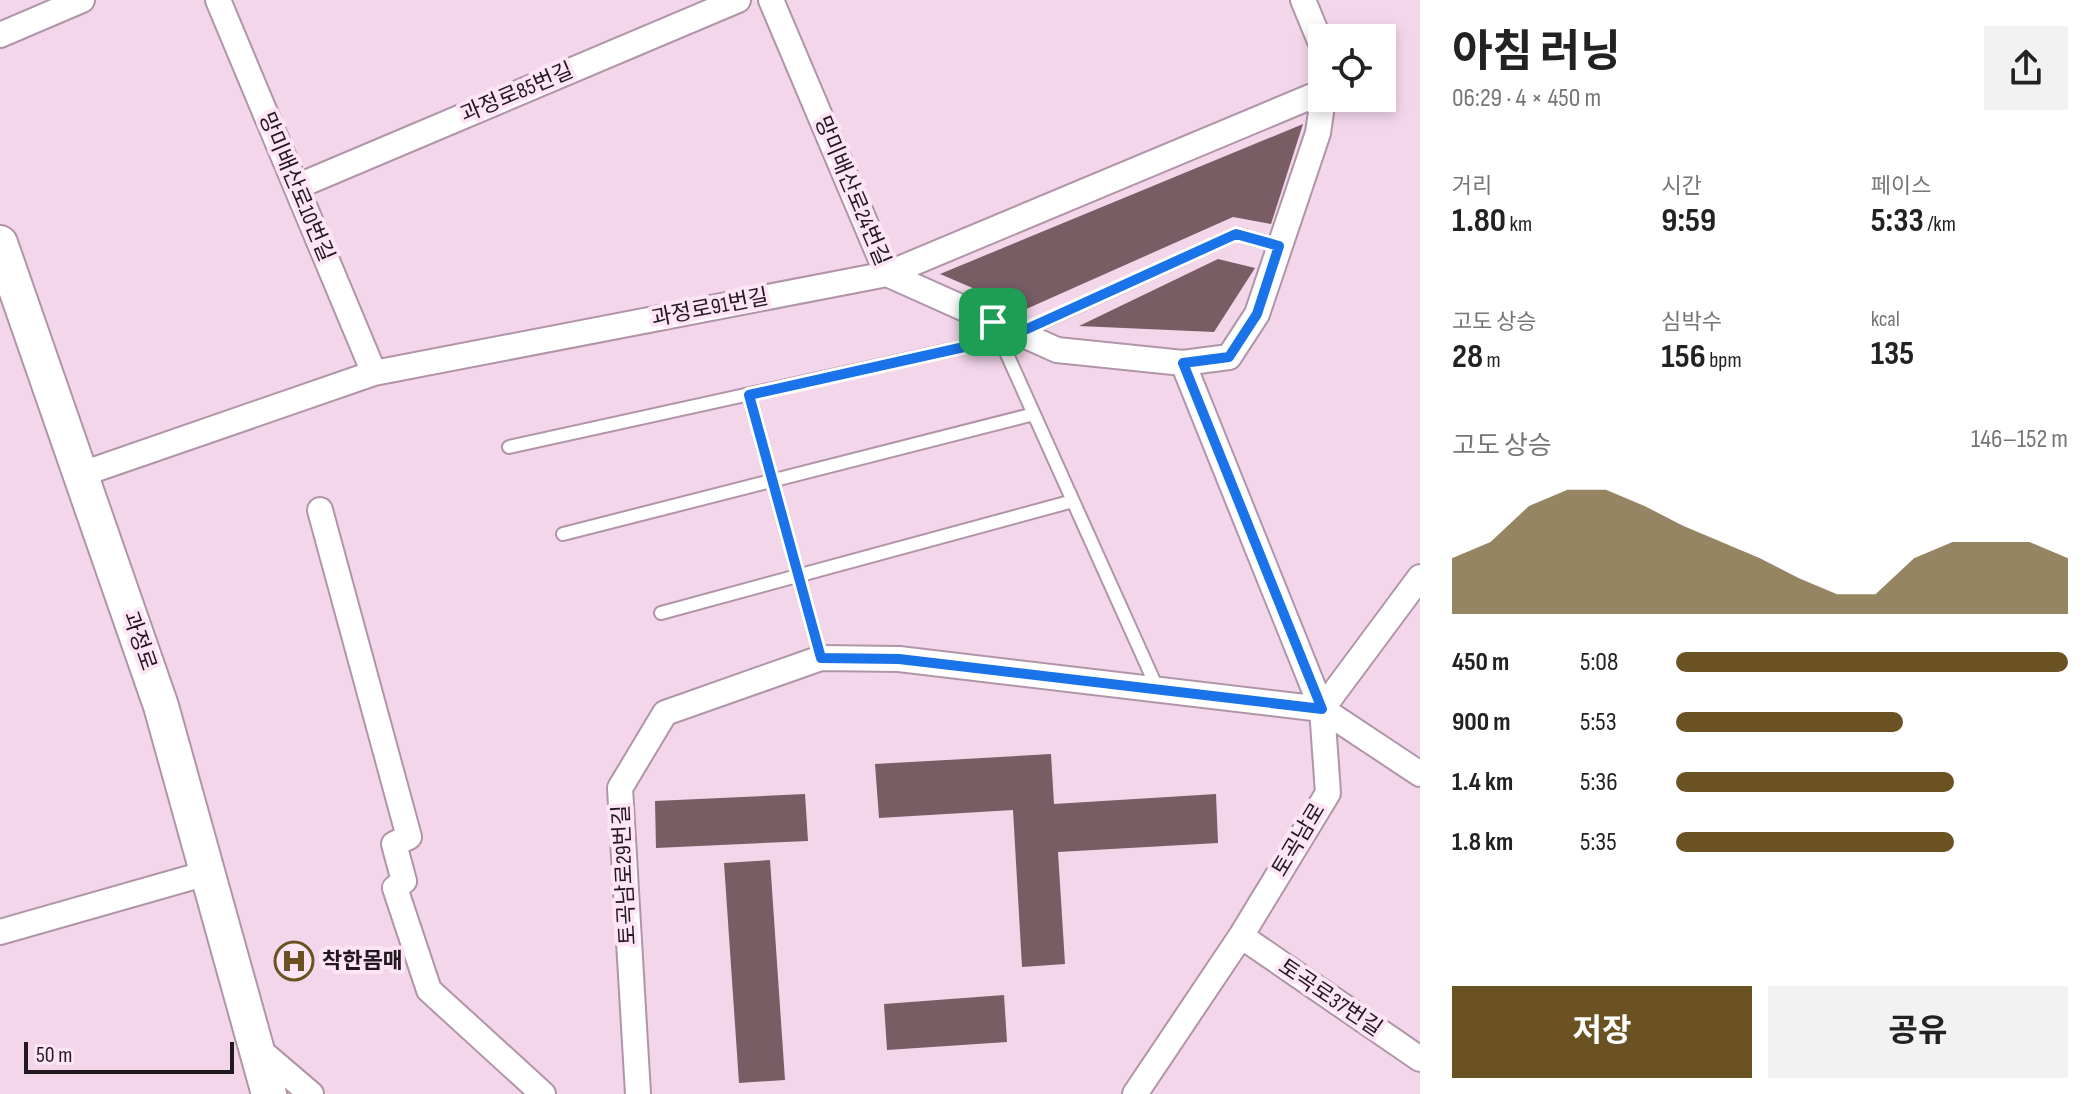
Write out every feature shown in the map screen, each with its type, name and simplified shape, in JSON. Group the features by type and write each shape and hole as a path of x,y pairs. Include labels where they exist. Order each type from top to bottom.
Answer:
{"main road":[{"name":"과정로","path":"0,243 161,706 269,1094"}],"street":[{"path":"0,35 82,0"},
{"name":"망미배산로10번길","path":"218,0 374,373"},
{"name":"과정로85번길","path":"296,187 738,0"},
{"name":"망미배산로24번길","path":"771,0 887,274 1004,331 1057,350 1183,363 1229,357 1257,314 1318,133 1320,112"},
{"path":"1303,0 1313,24"},
{"name":"과정로91번길","path":"82,474 374,373 887,274 1308,101"},
{"path":"1183,363 1322,709 1420,774"},
{"path":"320,510 409,837 394,844 404,881 395,888 429,990 543,1094"},
{"path":"1322,709 1420,577"},
{"name":"토곡남로29번길","path":"638,1094 620,788 665,713 821,658 899,659 1322,709"},
{"name":"토곡남로","path":"1135,1094 1241,936 1328,793 1322,709"},
{"path":"0,932 207,873"},
{"name":"토곡로37번길","path":"1241,936 1420,1059"},
{"path":"256,1047 311,1094"}],"lane":[{"path":"509,447 749,395 1004,331 1236,234 1279,246"},
{"path":"1004,331 1034,414 1158,690"},
{"path":"749,395 821,658"},
{"path":"563,534 1034,414"},
{"path":"661,613 1073,501"}],"building":[{"path":"1303,124 1271,224 1233,217 1024,310 940,274"},
{"path":"1218,259 1255,268 1214,332 1079,326"},
{"path":"1051,754 1054,804 1216,794 1218,843 1058,852 1065,964 1022,967 1013,810 879,818 875,764"},
{"path":"805,794 808,841 656,848 655,801"},
{"path":"770,860 785,1080 739,1083 724,863"},
{"path":"1004,995 1007,1042 887,1050 884,1004"}],"place":[{"name":"착한몸매","path":"294,961"}],"route":[{"path":"1236,234 1279,246 1257,314 1229,357 1183,363 1322,709 899,659 821,658 749,395 1000,339 993,322 1018,333 1236,234"}]}
